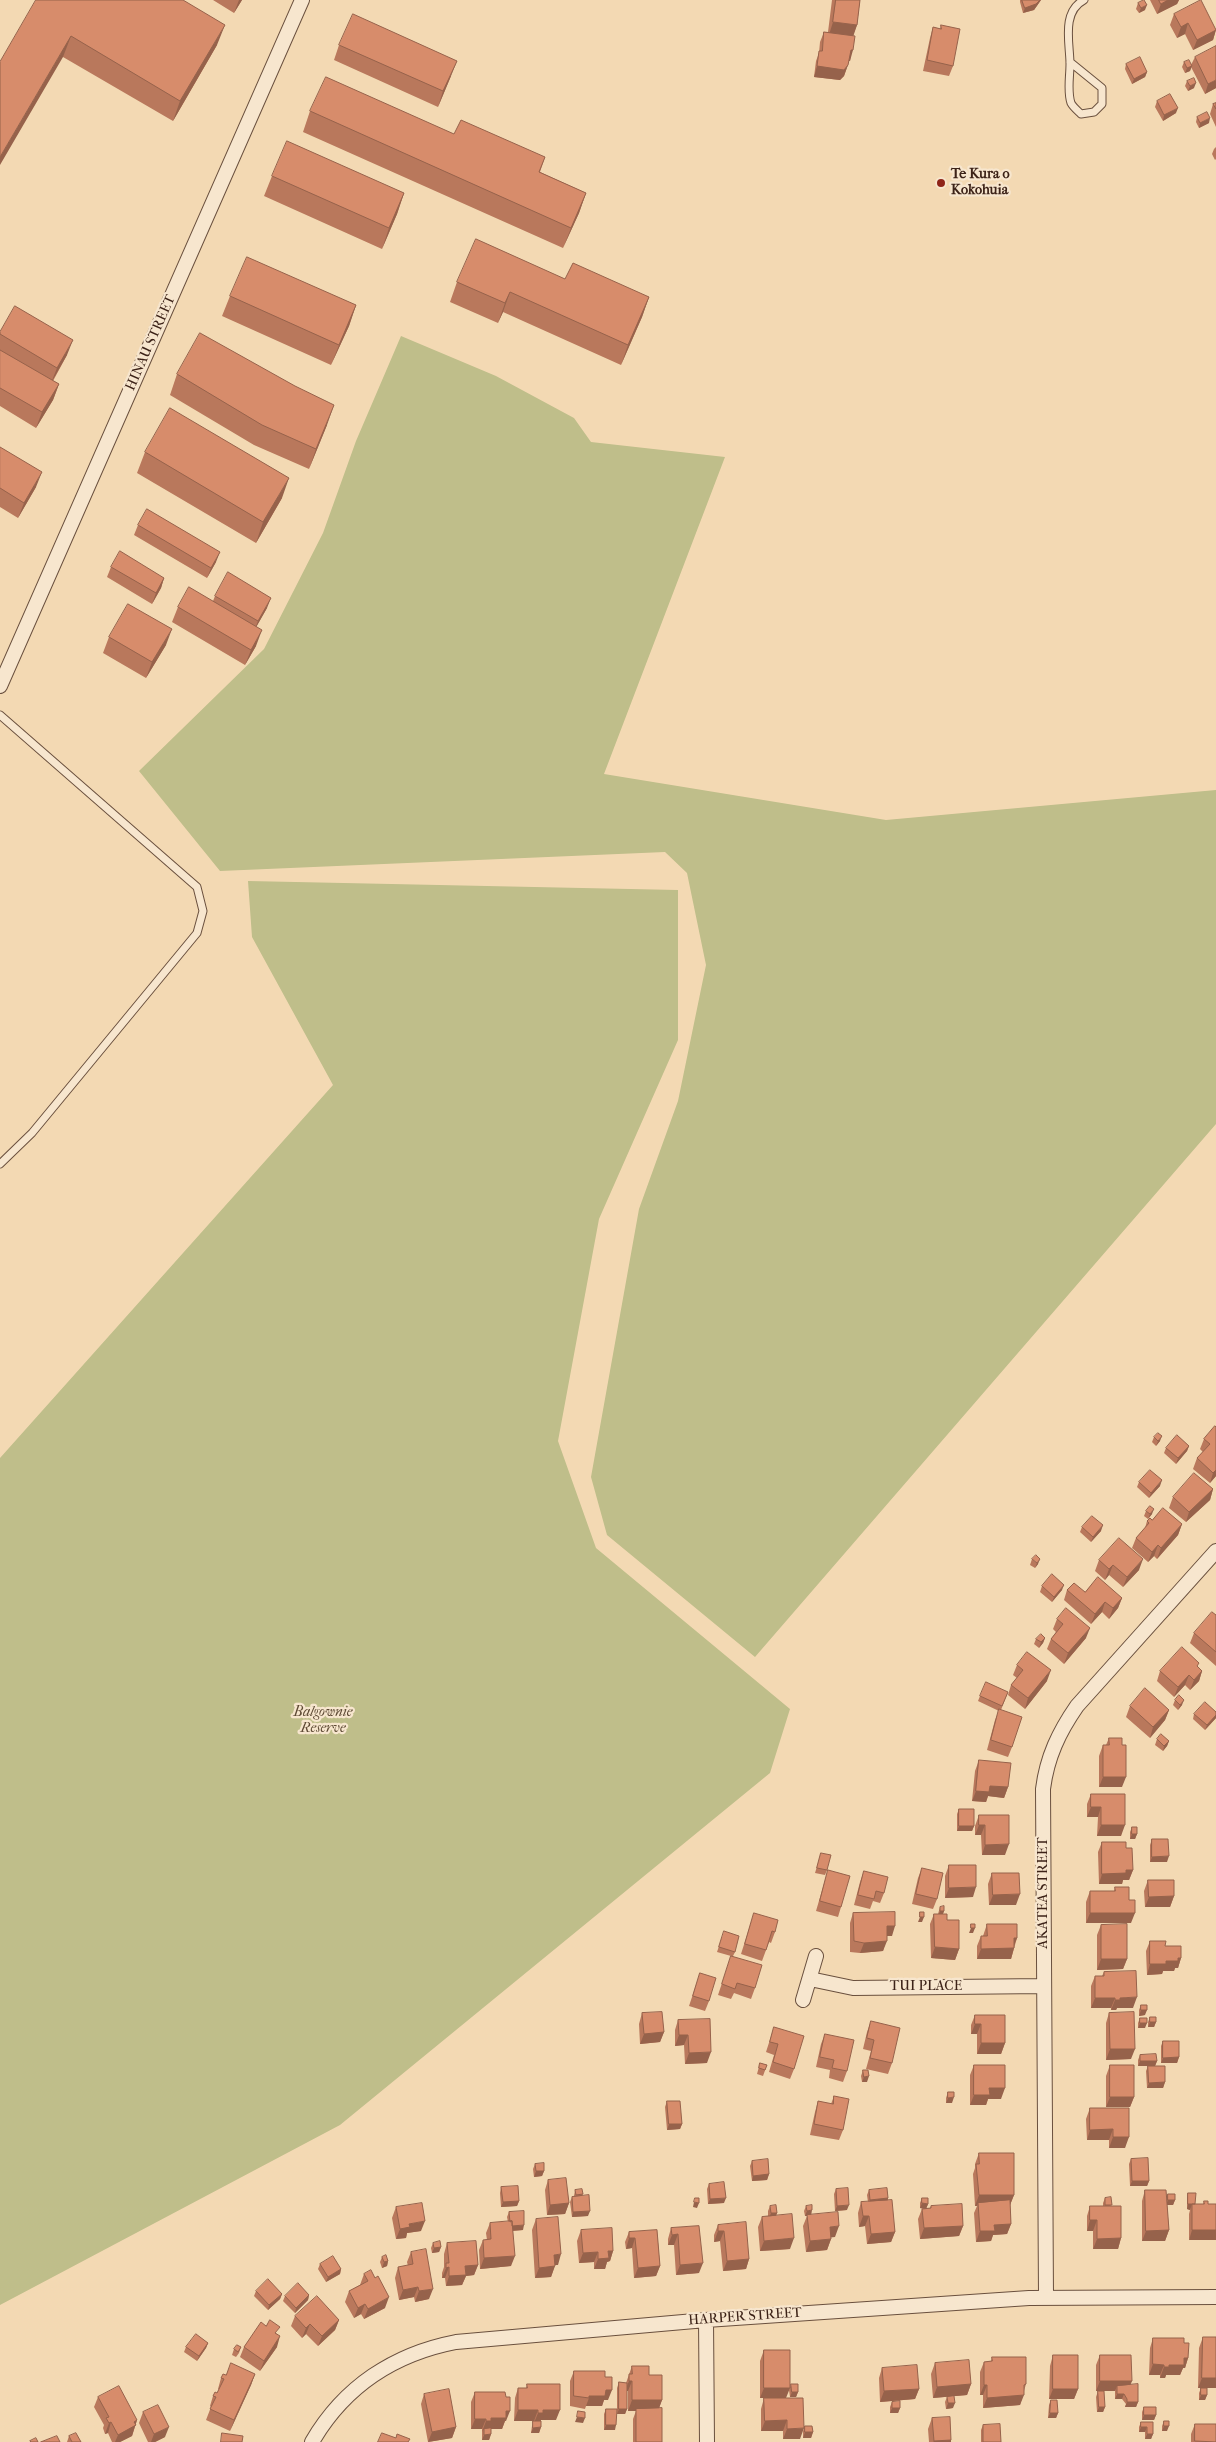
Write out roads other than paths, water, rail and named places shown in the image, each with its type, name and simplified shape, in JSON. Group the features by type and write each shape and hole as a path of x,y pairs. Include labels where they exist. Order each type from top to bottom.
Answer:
{"street":[{"name":"HINAU STREET","path":"0,686 302,0"},
{"name":"AKATEA STREET","path":"1046,2297 1043,1789 1046,1768 1052,1748 1062,1728 1077,1706 1213,1560"},
{"path":"803,2000 816,1956"},
{"name":"TUI PLACE","path":"810,1979 853,1988 1044,1986"},
{"name":"HARPER STREET","path":"312,2442 338,2405 359,2384 383,2368 429,2348 493,2339 706,2320 1046,2297 1216,2297"},
{"path":"706,2320 707,2442"}],"lane":[{"path":"1070,62 1102,88 1102,104 1094,112 1081,114 1071,105 1069,90 1068,28 1072,13 1080,1"},
{"path":"0,715 197,887 203,911 197,933 32,1133 0,1164"}],"place":[{"name":"Te Kura o Kokohuia","path":"941,183"}],"park label":[{"name":"Balgownie Reserve","path":"323,1722"}]}
